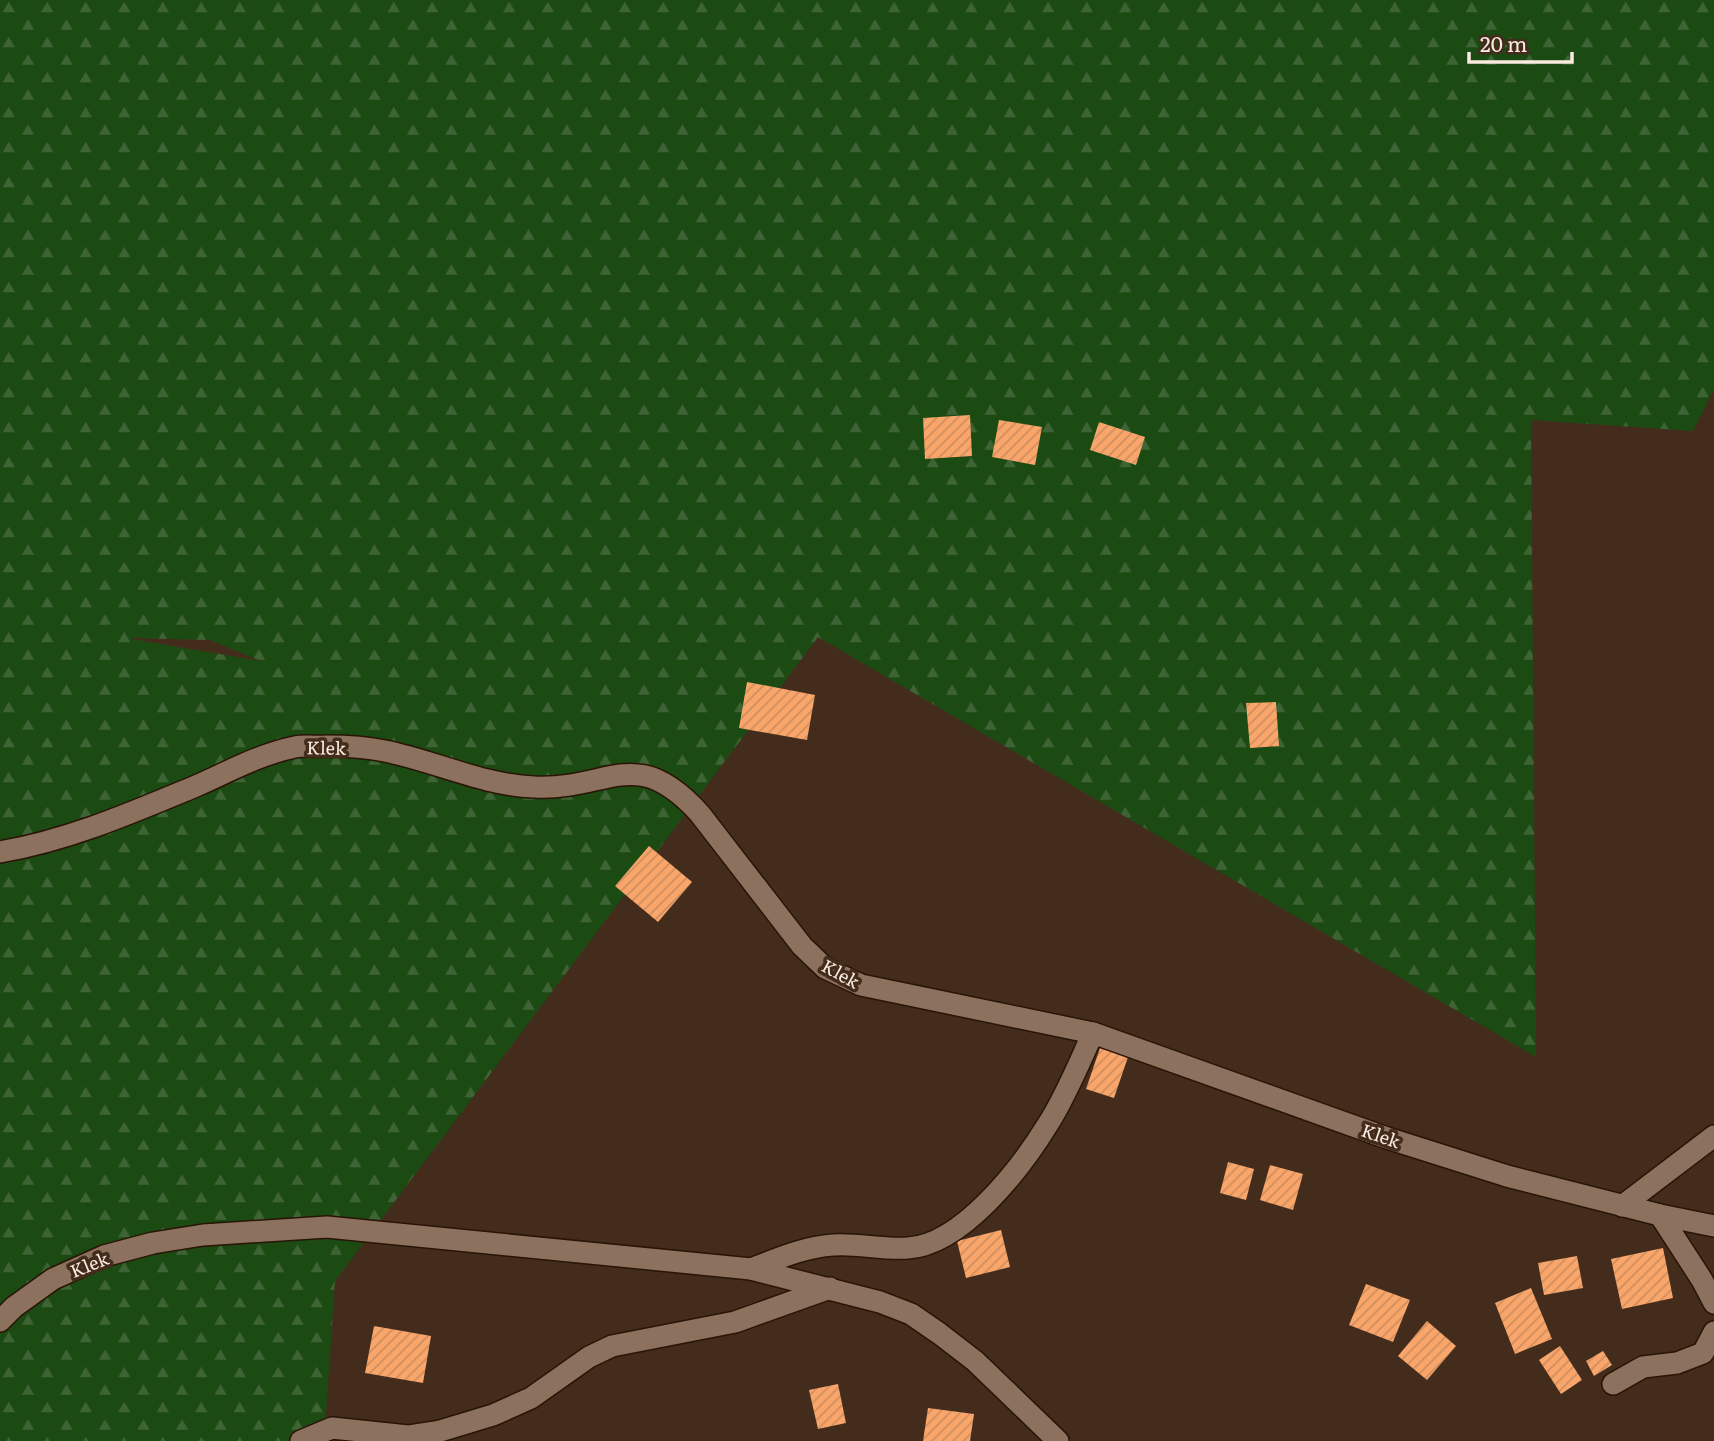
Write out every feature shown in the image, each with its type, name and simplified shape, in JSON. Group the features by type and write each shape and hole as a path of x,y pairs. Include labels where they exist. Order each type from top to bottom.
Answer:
{"street":[{"name":"Klek","path":"0,852 39,845 94,828 250,761 296,747 340,746 384,751 508,786 542,788 572,785 632,772 659,780 682,794 802,946 825,968 861,985 1093,1033 1387,1138 1507,1175 1622,1206 1714,1226"},
{"path":"751,1269 801,1251 833,1244 908,1248 929,1245 968,1220 1005,1184 1049,1124 1093,1033"},
{"path":"1622,1206 1714,1136"},
{"path":"1660,1215 1714,1303"},
{"name":"Klek","path":"0,1321 14,1307 53,1279 104,1256 153,1243 203,1236 327,1227 751,1269 880,1302 921,1321 975,1362 1058,1441"},
{"path":"301,1441 332,1428 408,1436 440,1431 493,1415 531,1398 589,1357 612,1346 735,1322 830,1288"},
{"path":"1613,1384 1643,1367 1677,1363 1703,1353 1714,1332"}],"green space":[{"path":"0,0 1714,0 1714,389 1693,431 1531,420 1536,1057 818,637 335,1281 324,1441 0,1441","holes":["132,638 210,640 261,661"]}],"building":[{"path":"970,415 972,456 925,459 923,418"},
{"path":"999,420 1042,427 1035,465 992,457"},
{"path":"1099,422 1145,437 1136,465 1090,450"},
{"path":"747,682 815,695 807,740 739,728"},
{"path":"1276,702 1279,746 1250,748 1246,703"},
{"path":"649,846 692,882 658,922 615,886"},
{"path":"1100,1048 1128,1057 1114,1098 1086,1089"},
{"path":"1228,1162 1254,1169 1246,1200 1220,1193"},
{"path":"1270,1165 1303,1174 1293,1210 1260,1200"},
{"path":"1001,1230 1010,1267 966,1278 957,1241"},
{"path":"1663,1248 1673,1298 1622,1309 1611,1259"},
{"path":"1577,1256 1583,1288 1544,1295 1538,1263"},
{"path":"1366,1284 1410,1300 1393,1342 1349,1325"},
{"path":"1531,1288 1552,1339 1515,1354 1495,1303"},
{"path":"1427,1321 1456,1346 1427,1380 1398,1356"},
{"path":"374,1326 431,1336 423,1383 365,1373"},
{"path":"1560,1346 1582,1380 1561,1394 1539,1360"},
{"path":"1603,1351 1612,1365 1594,1376 1586,1361"},
{"path":"838,1384 846,1423 818,1429 809,1390"},
{"path":"928,1408 974,1414 970,1441 923,1441"}]}
